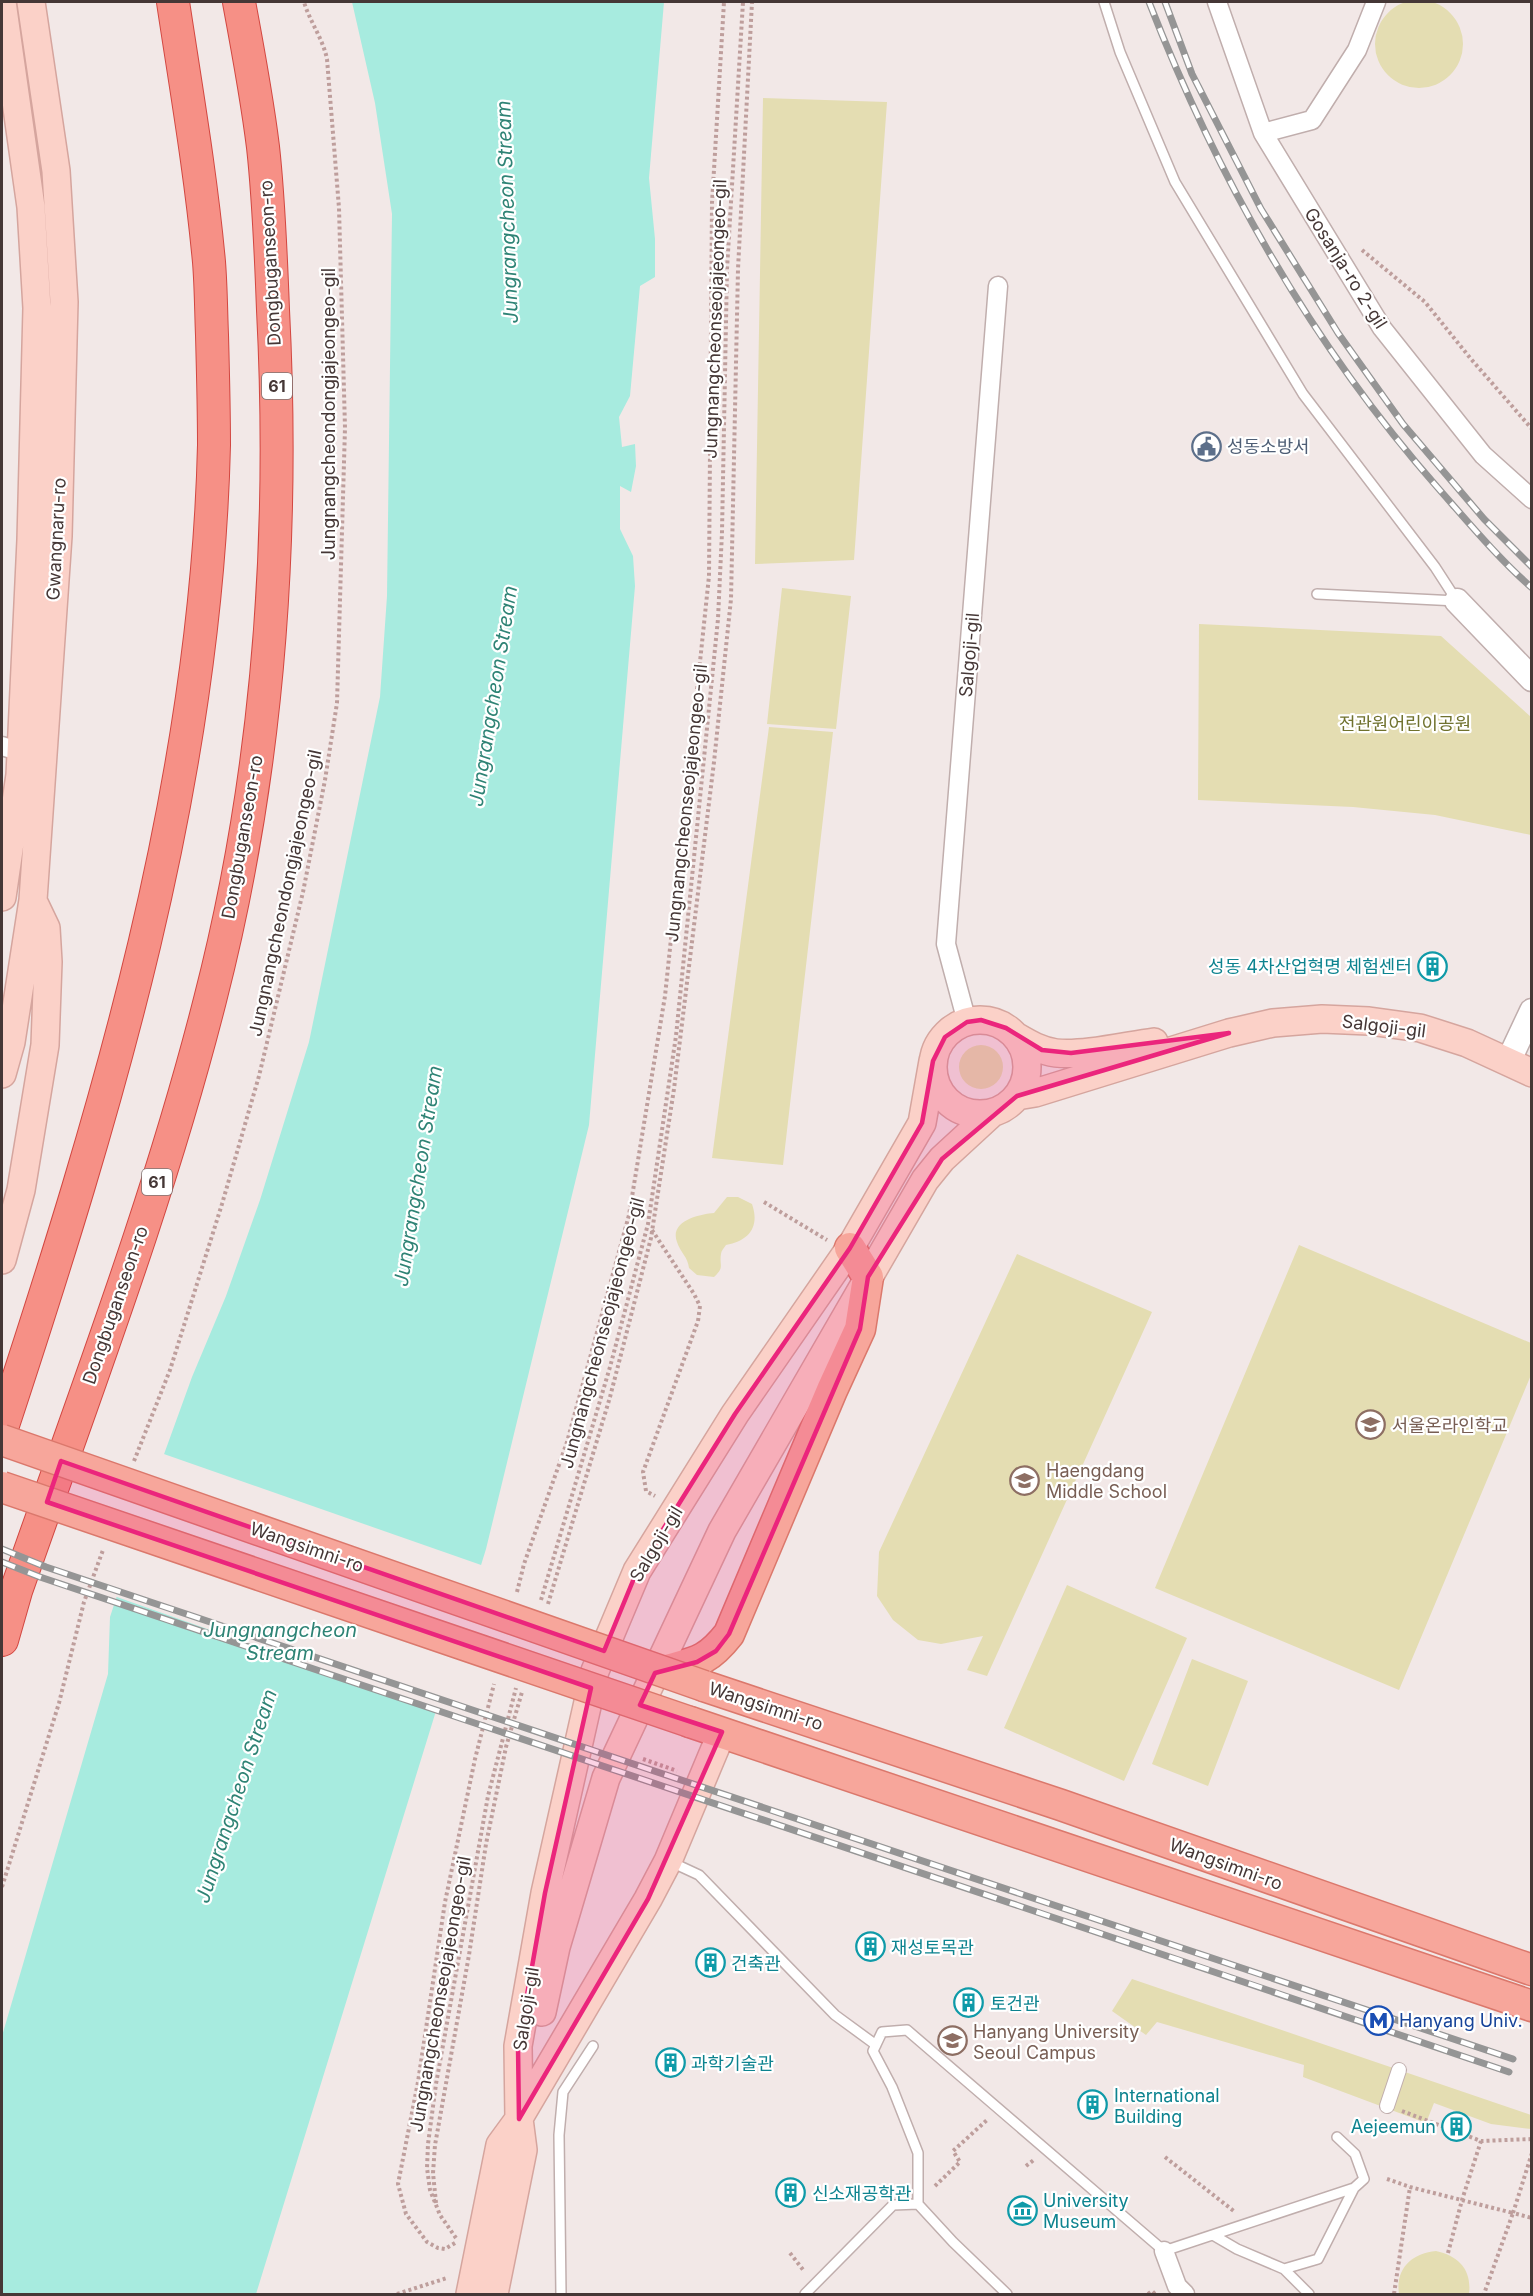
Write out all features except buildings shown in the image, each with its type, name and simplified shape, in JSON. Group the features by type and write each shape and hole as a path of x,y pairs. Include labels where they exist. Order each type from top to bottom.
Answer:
{"highway":[{"path":"2,1428 68,1224 127,1014 168,840 193,699 205,606 214,442 209,267 201,189 173,2"},
{"name":"Dongbuganseon-ro","path":"2,1640 180,1111 211,997 235,889 254,782 273,605 278,399 263,148 251,62 239,2"}],"main road":[{"name":"Gwangnaru-ro","path":"2,2 31,207 37,308 31,540 11,749 20,775 2,897"},
{"name":"Gwangnaru-ro","path":"2,1074 11,1042 33,900 57,536 64,302 56,171 31,2"},
{"path":"2,1260 21,1190 45,1045 48,962 46,928 33,900"},
{"name":"Salgoji-gil","path":"1017,1096 1035,1093 1229,1033 1273,1023 1322,1019 1370,1021 1420,1028 1467,1043 1520,1068"},
{"path":"981,1020 994,1022 1017,1037 1028,1066 1025,1082 1017,1096 1005,1107 992,1113 976,1114 962,1111 949,1103 939,1091 934,1077 933,1062 937,1048 955,1028 967,1022 981,1020"},
{"name":"Salgoji-gil","path":"1017,1037 1042,1050 1071,1053 1229,1033"},
{"name":"Salgoji-gil","path":"494,2295 523,2150 519,2120 518,2046 545,1893 595,1671 637,1571 839,1244 922,1123 933,1062"},
{"name":"Salgoji-gil","path":"461,2286 500,2145 519,2120 556,1947 606,1778 722,1531 868,1277 925,1180 942,1159 992,1113"},
{"path":"663,1671 697,1662 716,1651 729,1634 860,1329 868,1277 839,1244"},
{"name":"Wangsimni-ro","path":"2,1440 704,1686 1061,1805 1532,1970"},
{"name":"Wangsimni-ro","path":"2,1487 1532,2006"},
{"path":"519,2120 668,1861 722,1732"}],"street":[{"name":"Gosanja-ro 2-gil","path":"1217,2 1263,133 1382,328 1483,455 1532,499"},
{"path":"1263,133 1312,120 1357,50 1376,2"},
{"name":"Salgoji-gil","path":"967,1022 946,944 998,286"},
{"path":"1457,602 1532,679"},
{"path":"1520,1068 1532,1011"},
{"path":"1387,2106 1399,2070"},
{"path":"1164,2251 1177,2286 1185,2295"}],"lane":[{"path":"1104,2 1120,52 1175,182 1304,394 1435,567 1457,602"},
{"path":"1317,594 1457,602"},
{"path":"668,1861 699,1875 835,2015 876,2045"},
{"path":"1007,2295 918,2204 918,2153 892,2088 873,2051 882,2032 906,2030 1164,2251 1354,2188"},
{"path":"561,2295 559,2135 563,2092 592,2046"},
{"path":"1284,2269 1318,2259 1354,2188 1364,2179 1355,2154 1336,2137"},
{"path":"805,2295 893,2205 918,2204"},
{"path":"1213,2235 1237,2249 1284,2269 1309,2295"}],"path":[{"name":"Jungnangcheondongjajeongeo-gil","path":"137,1452 170,1370 259,1076 303,892 325,780 337,703 345,428 340,238 327,60 324,44 304,2"},
{"path":"516,1598 525,1564 567,1442 629,1215 665,996 709,576 712,203 724,2"},
{"name":"Jungnangcheonseojajeongeo-gil","path":"544,1591 610,1367 648,1224 676,1036 718,619 727,269 742,2"},
{"path":"547,1606 610,1397 653,1231 674,1089 714,762 731,599 738,269 752,2"},
{"path":"1362,250 1425,302 1532,429"},
{"path":"764,1202 839,1244"},
{"path":"648,1224 700,1306 698,1321 643,1472 646,1491 677,1509"},
{"path":"2,1887 59,1703 84,1602"},
{"name":"Jungnangcheonseojajeongeo-gil","path":"495,1678 475,1758 445,1902 418,2082 398,2184 406,2214 428,2242 445,2249 458,2241 437,2209 430,2190 427,2168 434,2094 488,1796 500,1746"},
{"path":"437,2209 433,2173 435,2145 486,1844 506,1747 525,1682"},
{"path":"619,1751 677,1771"},
{"path":"1387,2106 1481,2141 1532,2139"},
{"path":"918,2204 960,2162 953,2151 998,2108"},
{"path":"1448,2253 1481,2141"},
{"path":"1484,2295 1532,2153"},
{"path":"1165,2157 1250,2223"},
{"path":"1388,2179 1410,2187 1532,2218"},
{"path":"1394,2295 1410,2187"},
{"path":"790,2253 814,2285"},
{"path":"397,2295 461,2286"},
{"path":"1148,2295 1152,2291 1155,2295"}],"highlighted area":[{"path":"981,1020 1006,1028 1042,1050 1071,1053 1229,1033 1017,1096 942,1159 868,1277 860,1329 729,1634 716,1651 697,1662 655,1673 640,1705 722,1732 648,1899 519,2119 518,2046 545,1893 591,1688 47,1502 61,1461 604,1651 637,1571 735,1414 850,1248 922,1123 933,1061 945,1037 967,1022"}],"green space":[{"path":"1410,0 1428,0 1444,7 1456,19 1463,35 1463,53 1456,69 1444,81 1428,88 1410,88 1394,81 1382,69 1375,53 1375,35 1382,19 1394,7"},
{"path":"763,98 887,102 854,560 755,564"},
{"path":"782,588 851,596 836,729 767,724"},
{"name":"전관원어린이공원","path":"1199,624 1441,636 1531,717 1531,835 1435,815 1353,807 1198,800"},
{"path":"769,727 833,732 783,1165 712,1158"},
{"path":"981,1045 997,1051 1003,1067 997,1083 981,1089 965,1083 959,1067 965,1051"},
{"path":"727,1197 738,1197 752,1204 755,1220 751,1232 741,1240 726,1245 721,1253 721,1268 714,1277 697,1275 689,1268 678,1246 677,1229 687,1220 714,1213"},
{"path":"1299,1245 1531,1343 1531,1375 1399,1690 1155,1588"},
{"path":"1017,1254 1152,1312 987,1676 967,1670 983,1636 941,1644 918,1640 893,1620 877,1596 879,1552"},
{"path":"1067,1585 1187,1638 1124,1781 1004,1728"},
{"path":"1192,1659 1248,1681 1208,1786 1152,1764"},
{"path":"1132,1979 1531,2115 1531,2129 1491,2124 1434,2103 1426,2123 1303,2077 1304,2065 1157,2022 1146,2035 1112,2011"},
{"path":"1436,2251 1451,2256 1462,2265 1468,2278 1469,2294 1399,2294 1400,2277 1407,2264 1420,2255"}],"water":[{"name":"Jungnangcheon Stream","path":"352,2 664,2 649,178 655,239 655,277 640,286 630,396 619,417 622,447 635,444 636,466 631,492 620,486 620,529 633,556 635,586 589,1125 486,1549 256,2294 2,2294 2,2036 108,1674 110,1617 163,1457 192,1377 226,1296 260,1200 309,1042 380,697 387,596 392,214 375,103"}],"pier":[{"path":"161,1453 484,1566 439,1711 114,1596"}],"railway":[{"path":"1149,2 1176,68 1238,196 1309,318 1349,377 1392,433 1483,540 1532,588"},
{"path":"1165,2 1192,74 1261,209 1338,333 1403,424 1484,519 1532,567"},
{"path":"2,1549 46,1567 1513,2059"},
{"path":"2,1562 40,1577 1509,2072"}],"place":[{"name":"성동소방서","path":"1206,446"},
{"name":"성동 4차산업혁명 체험센터","path":"1433,966"},
{"name":"서울온라인학교","path":"1371,1425"},
{"name":"Haengdang Middle School","path":"1025,1480"},
{"name":"재성토목관","path":"870,1947"},
{"name":"건축관","path":"710,1963"},
{"name":"토건관","path":"969,2003"},
{"name":"Hanyang Univ.","path":"1378,2020"},
{"name":"Hanyang University Seoul Campus","path":"952,2041"},
{"name":"과학기술관","path":"670,2063"},
{"name":"International Building","path":"1093,2105"},
{"name":"Aejeemun","path":"1457,2126"},
{"name":"신소재공학관","path":"791,2193"},
{"name":"University Museum","path":"1022,2210"}],"water label":[{"name":"Jungrangcheon Stream","path":"507,212"},
{"name":"Jungrangcheon Stream","path":"493,696"},
{"name":"Jungrangcheon Stream","path":"418,1176"},
{"name":"Jungrangcheon Stream","path":"236,1796"}]}
